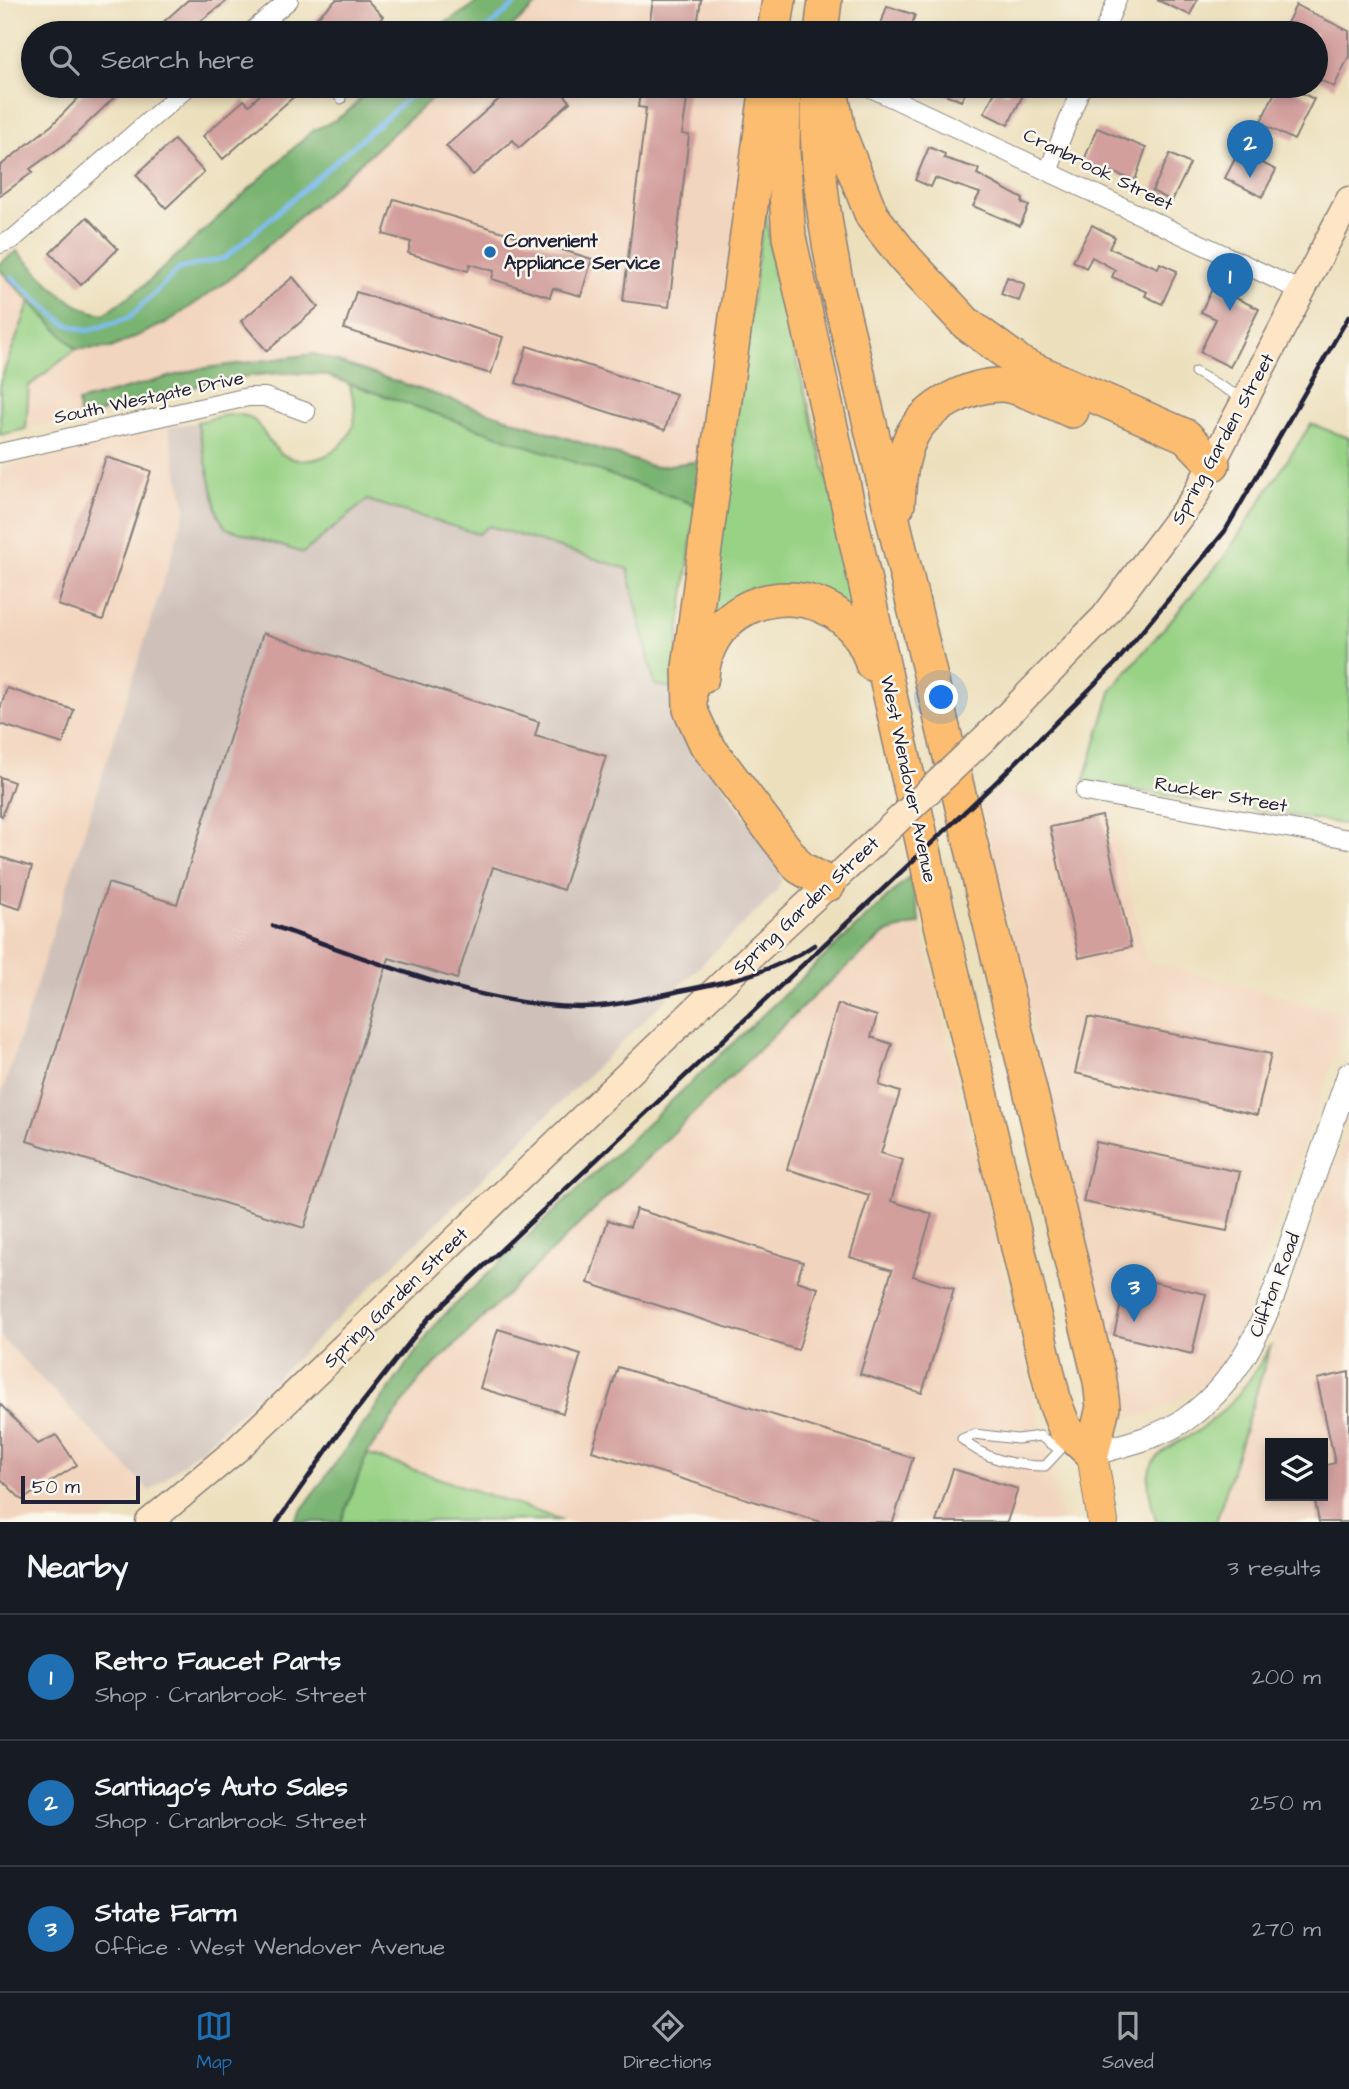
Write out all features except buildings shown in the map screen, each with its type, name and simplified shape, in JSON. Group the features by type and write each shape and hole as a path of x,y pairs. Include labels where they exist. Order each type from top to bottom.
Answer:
{"highway":[{"path":"776,21 779,0"},
{"path":"788,21 790,0"},
{"path":"822,21 825,0"},
{"path":"765,98 689,668 690,709 706,744 799,867 829,884"},
{"name":"West Wendover Avenue","path":"784,98 783,151 789,237 934,895 1055,1403 1076,1452"},
{"path":"817,98 815,131 822,212 1100,1381 1103,1407 1076,1452 1103,1522"},
{"path":"832,98 840,135 872,216 906,259 967,324 994,346 1035,372 1186,436 1213,464"},
{"path":"896,528 900,473 912,435 940,405 970,390 1003,385 1185,459 1213,464"},
{"path":"829,884 813,854 721,736 704,704 703,668 714,639 732,617 762,603 789,599 814,602 841,615 858,633 874,671 934,895"}],"main road":[{"name":"Spring Garden Street","path":"149,1522 236,1450 829,884 988,736 1078,646 1135,580 1194,498 1247,401 1349,200"}],"street":[{"path":"265,21 289,0"},
{"path":"1108,21 1117,0"},
{"path":"0,244 13,239 175,98"},
{"name":"Cranbrook Street","path":"893,98 1049,169 1303,292"},
{"path":"1049,169 1077,98"},
{"name":"South Westgate Drive","path":"0,453 248,397 265,397 306,412"},
{"name":"Rucker Street","path":"1085,792 1349,839"},
{"name":"Clifton Road","path":"1076,1452 1169,1429 1187,1418 1225,1384 1244,1359 1267,1314 1347,1086"}],"lane":[{"path":"271,16 275,21"},
{"path":"1195,372 1247,401"},
{"path":"974,1434 1017,1439 1040,1436 1076,1452 1045,1466 1026,1466 972,1450 962,1439 974,1434"}],"shaded area":[{"path":"542,0 762,0 759,21 518,21"},
{"path":"433,98 750,98 702,461 654,467 314,354 78,402 79,418 26,429 29,386 76,349 112,348 168,322 229,280"},
{"path":"0,270 31,299 0,382"},
{"path":"197,422 218,515 226,528 302,553 367,500 478,534 489,526 628,569 655,685 672,688 677,718 780,868 781,881 776,892 370,1288 208,1443 150,1491 0,1336 0,1100 186,509 168,428"},
{"path":"168,428 186,508 0,1100 0,473 13,465"},
{"path":"999,790 1111,810 1146,960 1349,1015 1232,1351 1197,1390 1153,1413 1136,1417 1127,1416 1121,1409 982,807"},
{"path":"920,923 1063,1522 561,1522 367,1454 421,1378 817,993 886,933"},
{"path":"1349,1126 1349,1522 1216,1522 1271,1345"},
{"path":"0,1336 150,1491 102,1522 0,1522"}],"green space":[{"path":"479,0 542,0 518,21 447,21"},
{"path":"360,98 433,98 229,280 168,322 111,348 76,349 0,270 0,263 17,251 67,298 79,306 104,314 146,284 312,131 337,119"},
{"path":"765,206 773,271 868,633 815,592 706,639"},
{"path":"31,299 76,349 29,386 26,429 0,435 0,382"},
{"path":"314,354 654,467 702,461 696,505 325,375 263,374 232,378 79,418 78,402 198,369"},
{"path":"349,383 696,505 672,688 655,685 628,569 489,526 478,534 367,500 303,553 226,528 218,515 197,422 228,415 246,416 256,422 282,454 293,459 317,459 339,447 352,427 355,411"},
{"path":"1311,424 1349,438 1349,825 1084,782 1112,689 1223,559"},
{"path":"910,876 920,923 886,933 817,993 421,1378 367,1454 341,1522 293,1522 439,1320"},
{"path":"1271,1345 1216,1522 1156,1522 1148,1482 1153,1462 1164,1451 1199,1430 1222,1412 1249,1381"},
{"path":"367,1454 562,1520 341,1522"}],"waterway":[{"path":"496,21 520,0"},
{"path":"11,277 64,323 87,331 129,318 179,269 225,258 408,98"}],"railway":[{"path":"277,1522 341,1430 428,1319 992,786 1115,664 1225,531 1349,316"},
{"path":"273,926 463,990 541,1005 580,1007 635,1001 738,978 770,968 814,945"}],"place":[{"name":"Santiago's Auto Sales","path":"1250,178"},
{"name":"Convenient Appliance Service","path":"490,252"},
{"name":"Retro Faucet Parts","path":"1230,311"},
{"name":"State Farm","path":"1134,1322"}]}
